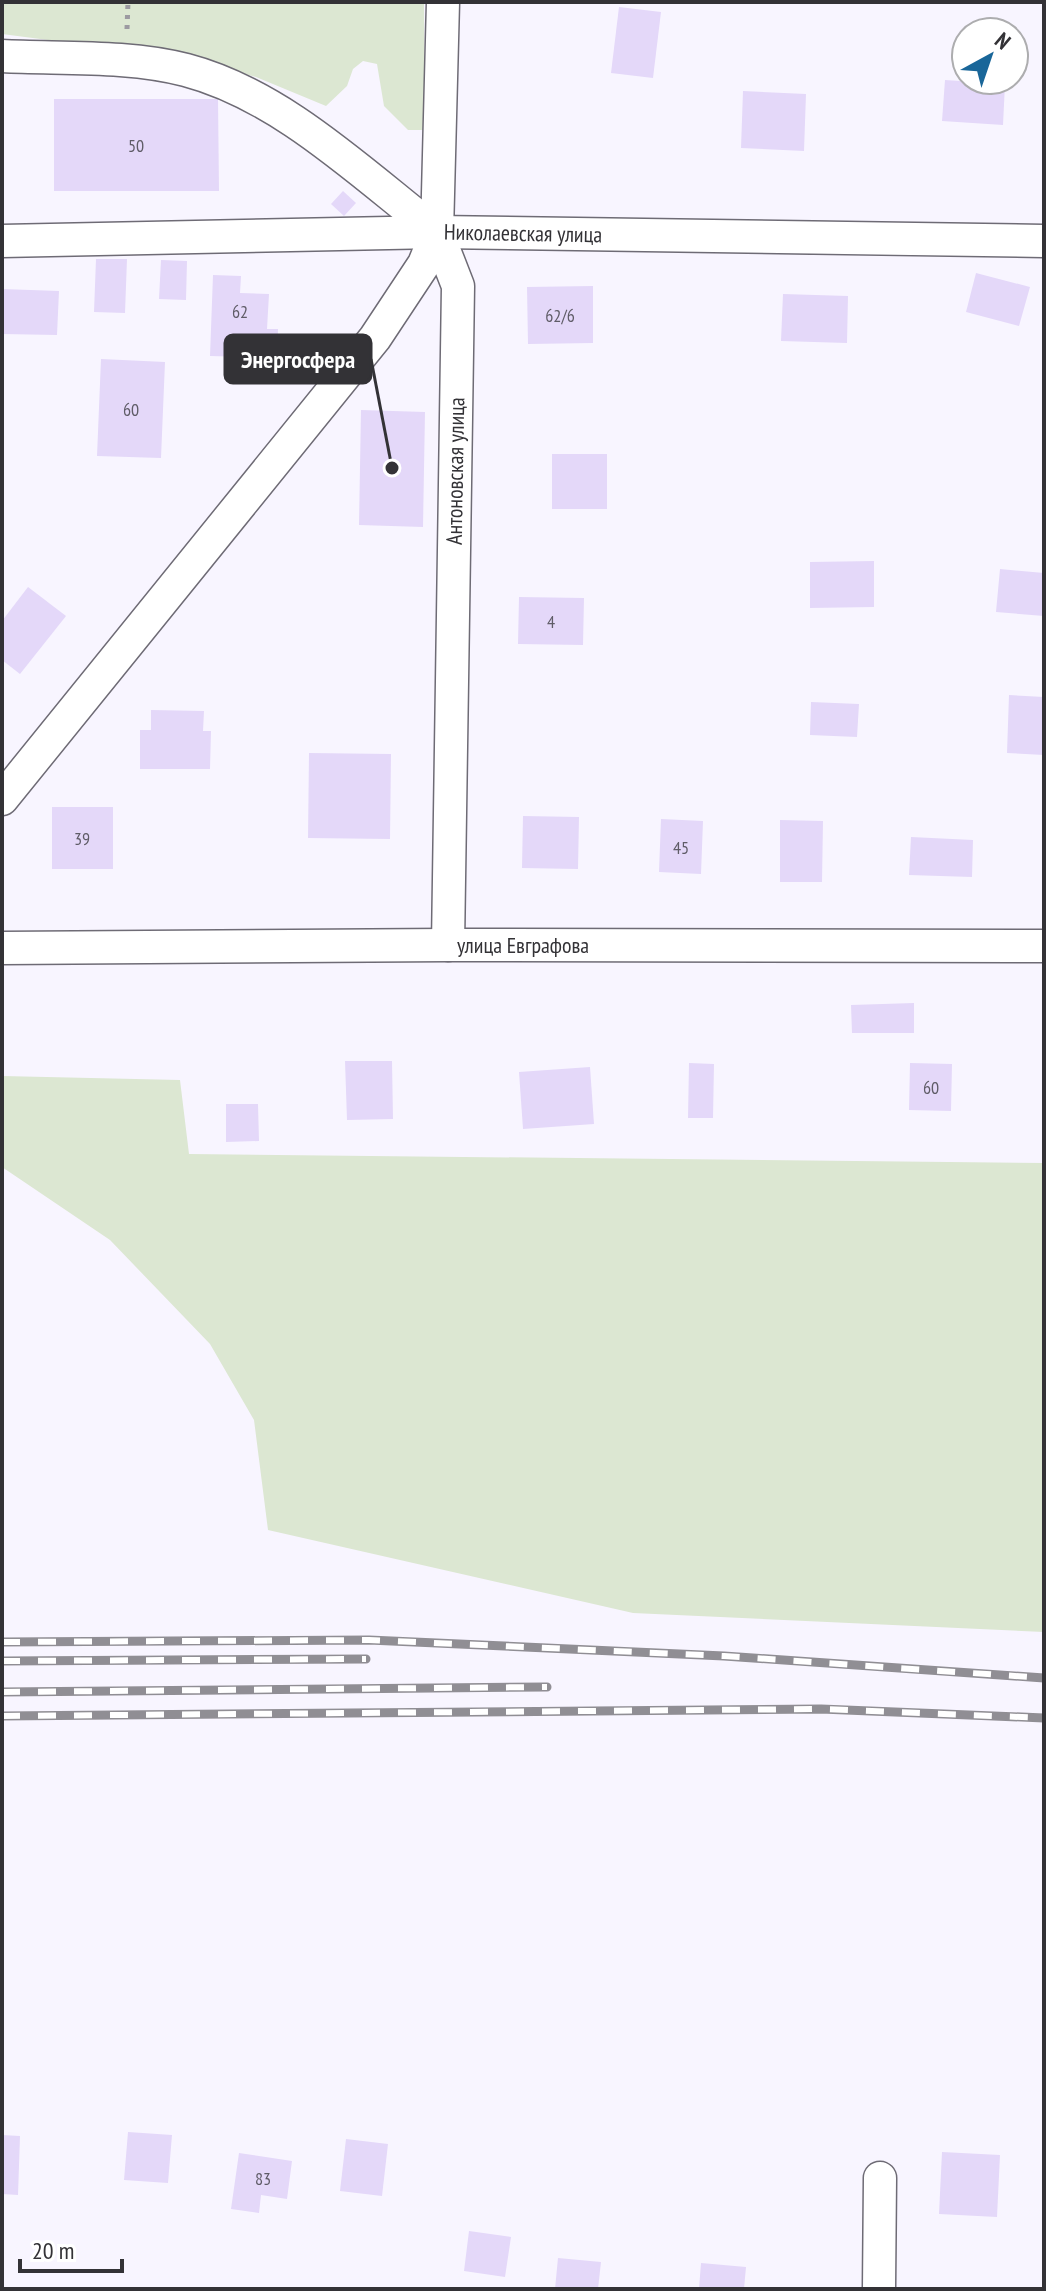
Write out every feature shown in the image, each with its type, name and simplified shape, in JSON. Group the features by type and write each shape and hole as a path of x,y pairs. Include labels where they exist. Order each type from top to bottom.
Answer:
{"street":[{"name":"Антоновская улица","path":"443,2 437,232 458,286 448,945"},
{"path":"2,56 127,62 184,69 229,85 284,114 437,232 424,264 375,338 2,799"},
{"name":"Николаевская улица","path":"2,241 437,232 1044,241"},
{"name":"улица Евграфова","path":"2,948 1044,946"},
{"path":"879,2289 880,2178"}],"green space":[{"path":"2,2 424,2 425,130 408,130 384,106 377,64 363,61 353,69 347,86 326,106 256,77 186,58 2,34"},
{"path":"2,1076 180,1080 189,1154 1044,1163 1044,1632 633,1613 268,1530 254,1420 210,1344 110,1240 2,1167"}],"building":[{"path":"619,7 661,12 653,78 611,73"},
{"path":"945,80 950,80 950,96 1004,96 1003,125 942,121"},
{"path":"743,91 806,94 804,151 741,148"},
{"path":"54,99 218,99 219,191 54,191"},
{"path":"343,191 356,203 344,216 331,204"},
{"path":"96,259 127,259 125,313 94,312"},
{"path":"161,260 187,261 186,300 159,299"},
{"path":"976,273 1030,287 1019,326 966,312"},
{"path":"213,275 241,276 240,293 269,294 267,329 278,329 277,358 210,356"},
{"path":"593,286 593,343 528,344 527,287"},
{"path":"2,289 59,291 57,335 2,334"},
{"path":"783,294 848,296 847,343 781,341"},
{"path":"101,359 165,362 161,458 97,456"},
{"path":"361,410 425,412 423,527 359,525"},
{"path":"552,454 607,454 607,509 552,509"},
{"path":"874,561 874,607 810,608 810,562"},
{"path":"1000,569 1044,573 1044,616 996,612"},
{"path":"28,587 66,616 20,674 2,660 2,621"},
{"path":"519,597 584,598 583,645 518,644"},
{"path":"1009,695 1044,697 1044,755 1007,753"},
{"path":"811,702 859,704 857,737 810,735"},
{"path":"151,710 204,711 203,731 211,731 210,769 140,769 140,730 151,730"},
{"path":"309,753 391,754 390,839 308,838"},
{"path":"52,807 113,807 113,869 52,869"},
{"path":"523,816 579,817 578,869 522,868"},
{"path":"661,819 703,821 701,874 659,872"},
{"path":"780,820 823,821 822,882 780,882"},
{"path":"911,837 973,840 972,877 909,875"},
{"path":"914,1003 914,1033 852,1033 851,1005"},
{"path":"345,1061 392,1061 393,1119 347,1120"},
{"path":"689,1063 714,1064 713,1118 688,1118"},
{"path":"910,1063 952,1064 951,1111 909,1110"},
{"path":"590,1067 594,1124 523,1129 519,1072"},
{"path":"226,1104 258,1104 259,1141 226,1142"},
{"path":"128,2132 172,2135 168,2183 124,2180"},
{"path":"2,2135 20,2136 18,2195 2,2194"},
{"path":"346,2139 388,2144 382,2196 340,2191"},
{"path":"942,2152 1000,2155 997,2217 939,2214"},
{"path":"239,2153 292,2161 287,2199 261,2195 259,2213 231,2209"},
{"path":"469,2231 511,2237 505,2277 464,2271"},
{"path":"558,2258 601,2262 598,2289 555,2289"},
{"path":"701,2263 746,2267 744,2289 699,2289"}],"railway":[{"path":"2,1642 369,1640 724,1656 1044,1678"},
{"path":"2,1661 366,1659"},
{"path":"2,1692 547,1687"},
{"path":"2,1716 821,1709 1044,1718"}],"place":[{"name":"Энергосфера","path":"392,468"}]}
